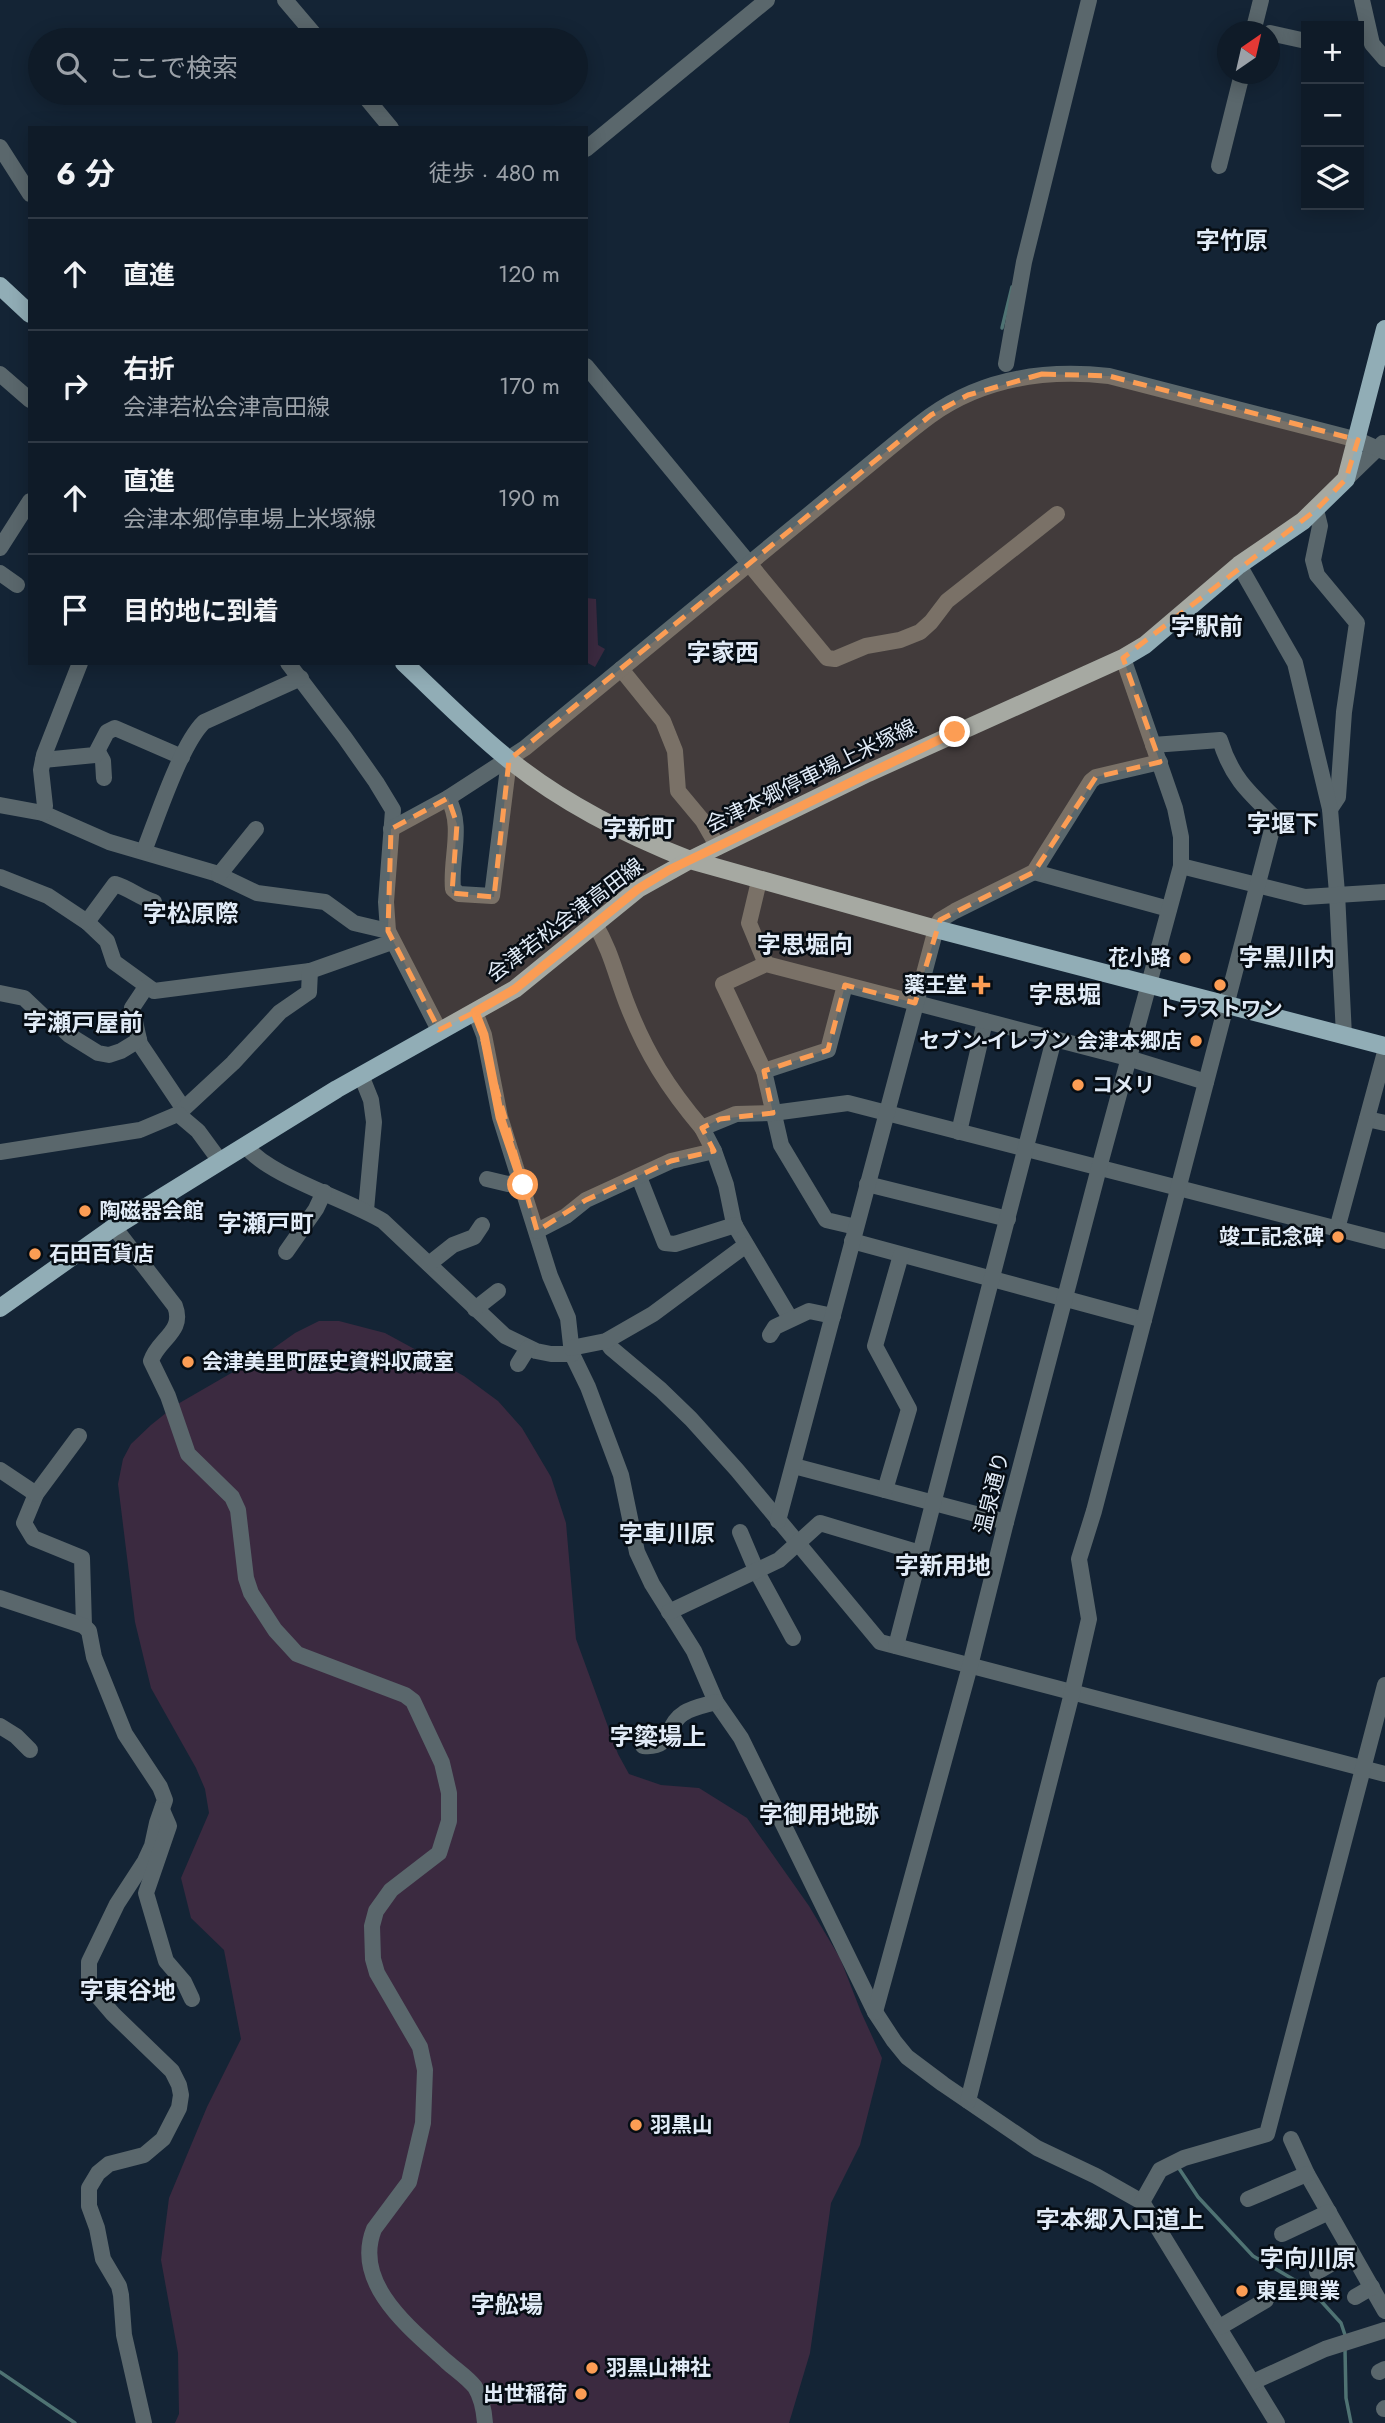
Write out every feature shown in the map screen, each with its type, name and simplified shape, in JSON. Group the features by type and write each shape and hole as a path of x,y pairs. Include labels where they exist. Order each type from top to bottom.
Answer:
{"main road":[{"path":"0,286 28,312"},
{"name":"会津本郷停車場上米塚線","path":"690,860 905,755 1123,658 1145,645 1239,565 1316,510 1346,479 1385,329"},
{"path":"406,665 509,760 625,833 690,860 936,929 1385,1046"},
{"name":"会津若松会津高田線","path":"0,1308 114,1227 220,1161 361,1075 515,989 638,889 690,860"}],"street":[{"path":"285,0 308,28"},
{"path":"588,147 767,0"},
{"path":"1006,364 1024,262 1089,0"},
{"path":"1260,21 1261,0"},
{"path":"1362,0 1363,21"},
{"path":"1364,32 1385,59"},
{"path":"1280,35 1301,40"},
{"path":"1219,166 1240,84"},
{"path":"372,105 389,126"},
{"path":"0,147 28,191"},
{"path":"588,368 827,659 835,659 866,646 900,640 920,632 947,601 1056,514"},
{"path":"391,829 509,760 931,415 968,395 1002,382 1042,373 1109,376 1382,447"},
{"path":"0,374 28,398"},
{"path":"1346,479 1382,447"},
{"path":"0,548 28,505"},
{"path":"1316,510 1320,526 1313,560 1317,575 1357,623 1344,712 1338,797 1330,809"},
{"path":"1239,565 1294,663 1330,809 1344,1036"},
{"path":"0,573 17,584"},
{"name":"温泉通り","path":"875,2012 970,1666 1064,1299 1181,866 1181,837 1175,808 1123,658"},
{"path":"43,813 43,760 79,665"},
{"path":"290,665 376,782 393,810 386,902 390,937 439,1030"},
{"path":"621,670 663,721 675,751 678,791 703,821 718,847"},
{"path":"144,851 182,757 191,738 204,722 301,678"},
{"path":"43,760 90,757 98,752 107,732 115,728 182,757"},
{"path":"968,2101 1089,1619 1079,1559 1094,1511 1274,822 1273,816 1242,786 1227,764 1220,740 1153,745"},
{"path":"98,752 103,761 104,779"},
{"path":"448,798 457,824 452,887 459,894 492,896 509,760"},
{"path":"778,1521 915,1003 940,920 1034,873 1091,781 1160,762"},
{"path":"0,805 43,813 109,842 219,875 257,893 324,902 354,923 390,937"},
{"path":"219,875 256,829"},
{"path":"1181,866 1305,897 1385,892"},
{"path":"1034,873 1169,909"},
{"path":"0,877 48,896 87,922 107,941 114,962 154,991 310,971 390,937"},
{"path":"759,881 749,923 766,964"},
{"path":"87,922 115,884 138,897 154,902"},
{"path":"595,924 607,942 626,1002 643,1042 658,1071 702,1128 714,1151 726,1185 735,1225 790,1318"},
{"path":"1144,1320 901,1255 826,1220 781,1145 764,1072 723,984 766,964 1128,1058 1206,1082"},
{"path":"0,1152 140,1130 180,1111 218,1077 280,1012 309,992 310,971"},
{"path":"764,1072 828,1050 845,985"},
{"path":"146,986 132,1008 139,1040 180,1111 220,1161"},
{"path":"0,993 24,998 44,1017 98,1052 108,1055 139,1040"},
{"path":"475,1012 484,1035 500,1117 550,1276 568,1318 571,1351 592,1396 621,1475 637,1552 652,1584 694,1651 716,1702 741,1738 875,2012 907,2057 968,2101 1037,2148 1142,2202 1253,2382 1269,2420"},
{"path":"958,1132 985,1021"},
{"path":"895,1646 1054,1039"},
{"path":"1338,1229 1385,1052"},
{"path":"361,1075 371,1100 374,1122 366,1210"},
{"path":"702,1128 736,1114 773,1113 848,1103 1385,1241"},
{"path":"1367,1118 1385,1123"},
{"path":"246,1146 256,1158 283,1174 366,1210 383,1221 505,1336 527,1348 551,1354 606,1341 653,1314 746,1245"},
{"path":"537,1231 566,1216 586,1200 671,1161 714,1151"},
{"path":"639,1177 665,1243 675,1244 735,1225"},
{"path":"487,1179 508,1184 522,1181"},
{"path":"867,1184 1008,1219"},
{"path":"286,1252 316,1209 324,1192"},
{"path":"429,1264 453,1245 474,1237 482,1225"},
{"path":"114,1227 175,1306 177,1323 153,1354 151,1361 168,1396 188,1454 232,1497 238,1510 246,1578 251,1593 275,1630 297,1654 398,1690 412,1701 442,1763 449,1793 449,1821 439,1853 391,1890 376,1911 372,1926 372,1951 377,1973 420,2047 425,2070 423,2123 409,2182 374,2229 369,2254 370,2269 387,2301 425,2342 474,2386 483,2406 485,2423"},
{"path":"885,1490 909,1409 875,1346 901,1255"},
{"path":"475,1308 498,1291"},
{"path":"770,1335 775,1327 809,1311 833,1317"},
{"path":"606,1341 691,1419 737,1470 880,1642 1385,1774"},
{"path":"518,1364 527,1348"},
{"path":"79,1436 36,1494 24,1523 33,1538 82,1558 84,1626"},
{"path":"793,1466 1006,1522"},
{"path":"0,1470 36,1494"},
{"path":"670,1612 779,1560 820,1523 920,1553"},
{"path":"740,1532 757,1572 793,1638"},
{"path":"0,1598 84,1626 89,1631 94,1657 125,1734 160,1787 165,1800 145,1861 117,1904 89,1962 89,1986 113,2014 172,2071 181,2095 179,2108 163,2139 144,2155 109,2164 98,2173 89,2188 89,2206 97,2228 103,2259 119,2286 124,2335 144,2423"},
{"path":"1267,2134 1385,1685"},
{"path":"643,1746 663,1743 681,1714 716,1702"},
{"path":"0,1726 16,1736 30,1750"},
{"path":"162,1810 169,1826 146,1893 166,1961 184,1982 192,1999"},
{"path":"1142,2202 1160,2170 1184,2158 1267,2134 1297,2141 1307,2175 1385,2311"},
{"path":"1248,2199 1307,2175"},
{"path":"1282,2234 1329,2212"},
{"path":"1317,2272 1352,2252"},
{"path":"1355,2297 1372,2287"},
{"path":"1220,2327 1266,2300"},
{"path":"1253,2382 1325,2349 1385,2330"}],"highlighted area":[{"path":"1042,374 1109,376 1358,440 1346,479 1316,510 1123,658 1160,762 1096,777 1034,872 940,920 915,1003 845,985 828,1050 764,1071 773,1113 720,1119 702,1128 714,1151 671,1161 586,1200 537,1231 475,1012 439,1030 388,931 391,829 448,798 457,824 452,893 494,897 509,760 931,415 968,395"}],"shaded area":[{"path":"588,598 596,599 598,645 605,649 595,667 588,663"},
{"path":"319,1321 339,1321 385,1333 464,1376 498,1401 522,1428 551,1477 566,1523 576,1639 618,1754 629,1774 661,1785 699,1788 747,1818 809,1906 840,1958 882,2058 860,2145 831,2203 810,2353 789,2423 175,2423 179,2414 178,2353 161,2260 169,2198 207,2107 241,2039 224,1950 191,1918 181,1878 209,1813 205,1789 196,1768 151,1688 135,1622 118,1484 123,1459 131,1444 151,1425 176,1405"}],"waterway":[{"path":"1002,328 1012,287"},
{"path":"1178,2167 1198,2197 1253,2256 1310,2289 1341,2323 1346,2338"},
{"path":"1345,2349 1346,2398 1351,2423"},
{"path":"0,2372 75,2423"}],"place":[{"name":"花小路","path":"1185,958"},
{"name":"薬王堂","path":"981,985"},
{"name":"トラストワン","path":"1220,985"},
{"name":"セブン-イレブン 会津本郷店","path":"1196,1041"},
{"name":"コメリ","path":"1078,1085"},
{"name":"陶磁器会館","path":"85,1211"},
{"name":"竣工記念碑","path":"1338,1237"},
{"name":"石田百貨店","path":"35,1254"},
{"name":"会津美里町歴史資料収蔵室","path":"188,1362"},
{"name":"羽黒山","path":"636,2125"},
{"name":"東星興業","path":"1242,2291"},
{"name":"羽黒山神社","path":"592,2368"},
{"name":"出世稲荷","path":"581,2394"}],"district":[{"name":"字竹原","path":"1232,240"},
{"name":"字駅前","path":"1207,626"},
{"name":"字家西","path":"723,652"},
{"name":"字堰下","path":"1283,823"},
{"name":"字新町","path":"639,828"},
{"name":"字松原際","path":"191,913"},
{"name":"字思堀向","path":"805,944"},
{"name":"字黒川内","path":"1287,957"},
{"name":"字思堀","path":"1065,994"},
{"name":"字瀬戸屋前","path":"83,1022"},
{"name":"字瀬戸町","path":"266,1223"},
{"name":"字車川原","path":"667,1533"},
{"name":"字新用地","path":"943,1565"},
{"name":"字簗場上","path":"658,1736"},
{"name":"字御用地跡","path":"819,1814"},
{"name":"字東谷地","path":"128,1990"},
{"name":"字本郷入口道上","path":"1120,2219"},
{"name":"字向川原","path":"1308,2258"},
{"name":"字舩場","path":"507,2304"}],"route":[{"path":"523,1185 500,1117 484,1035 475,1012 515,989 638,889 669,870 955,732"}]}
